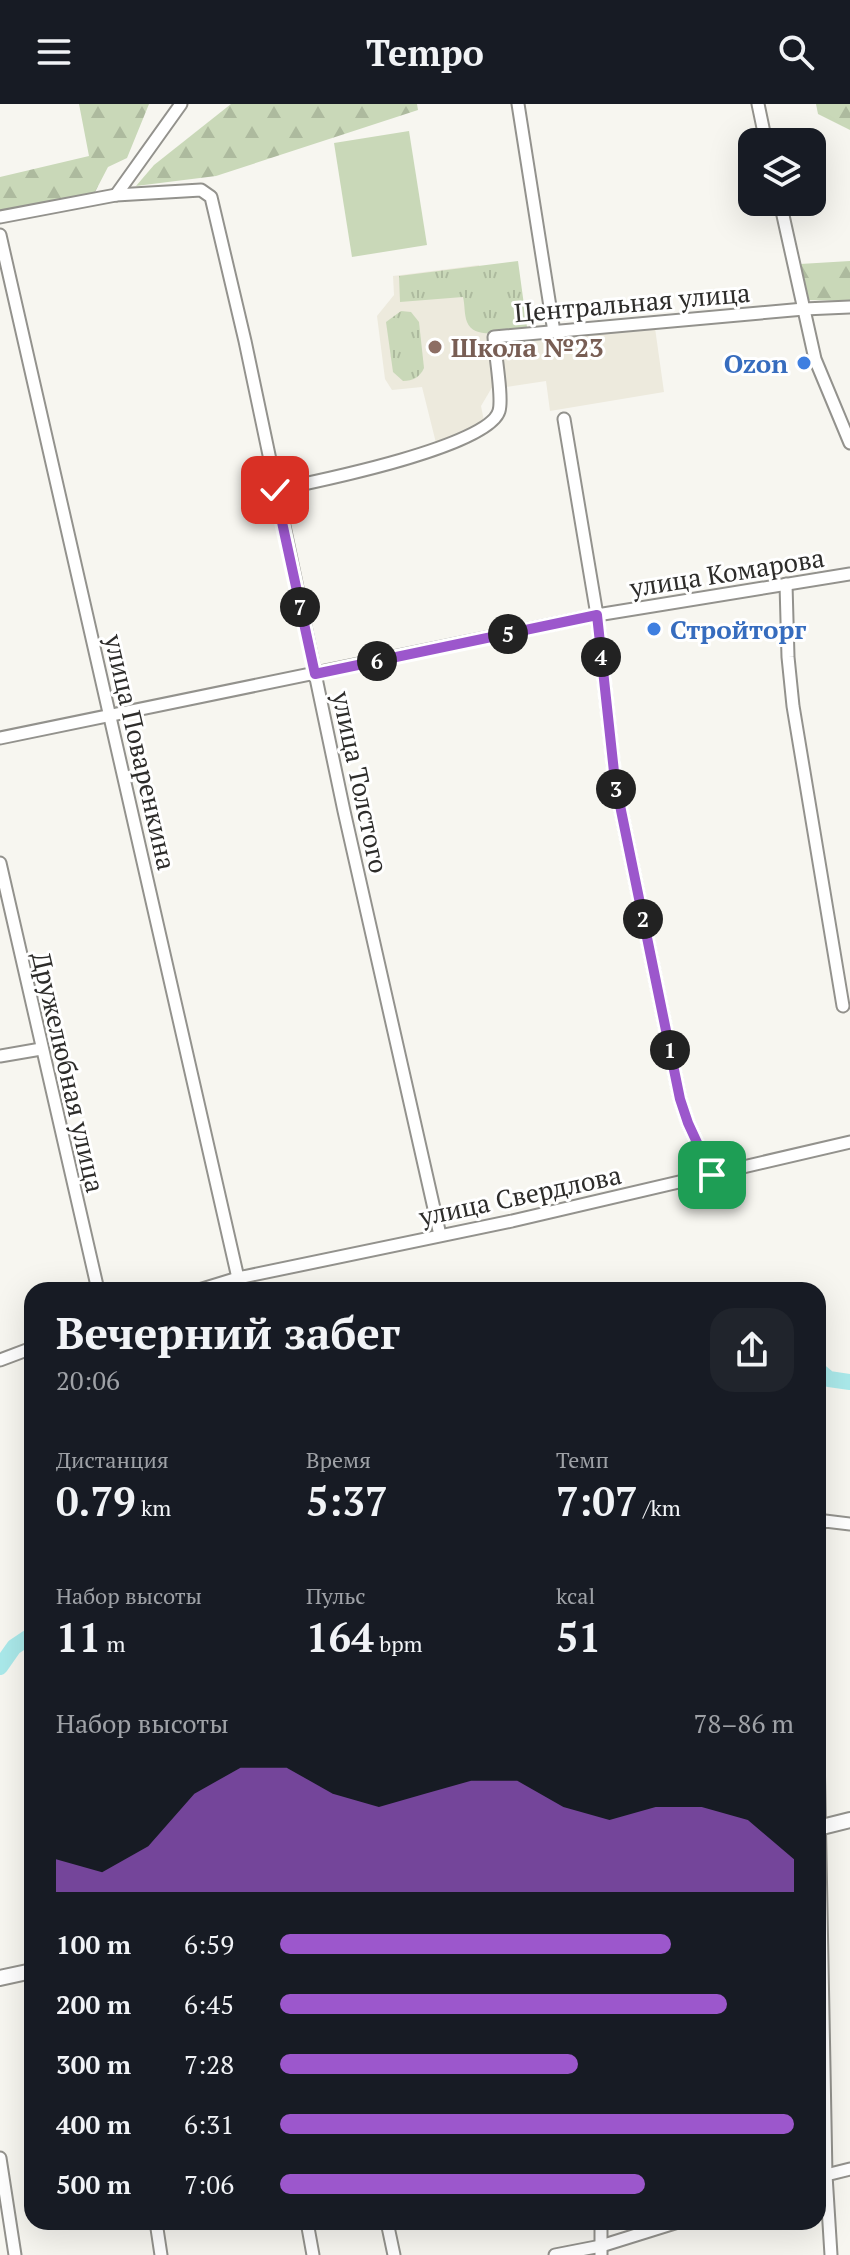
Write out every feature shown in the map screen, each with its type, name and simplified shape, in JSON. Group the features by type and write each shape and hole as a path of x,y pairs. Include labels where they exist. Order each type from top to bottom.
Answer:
{"street":[{"path":"0,217 116,195 181,104"},
{"path":"518,104 554,332"},
{"path":"758,104 763,128"},
{"name":"улица Толстого","path":"116,195 201,190 211,197 344,811 440,1235"},
{"path":"783,216 815,359 850,443"},
{"name":"улица Поваренкина","path":"0,235 238,1278"},
{"name":"Центральная улица","path":"275,490 336,478 409,458 482,431 499,411 494,337 850,307"},
{"path":"564,419 597,615 611,756 628,849 680,1099 712,1175"},
{"name":"улица Комарова","path":"0,738 597,615 850,574"},
{"path":"786,584 793,706 843,1006"},
{"name":"Дружелюбная улица","path":"0,863 96,1282"},
{"path":"0,1056 41,1049"},
{"name":"улица Свердлова","path":"225,1282 512,1221 850,1142"},
{"path":"0,1360 24,1351"},
{"path":"826,1524 850,1524"},
{"path":"826,1826 850,1820"},
{"path":"0,1978 24,1973"},
{"path":"0,2158 15,2255"},
{"path":"826,2175 850,2169"},
{"path":"826,2211 831,2255"},
{"path":"157,2230 161,2255"},
{"path":"308,2230 313,2255"},
{"path":"389,2230 394,2255"},
{"path":"601,2230 601,2251"},
{"path":"555,2255 601,2251 657,2230"}],"shaded area":[{"name":"Школа №23","path":"479,265 494,384 481,406 485,426 436,443 422,387 392,390 385,379 377,316 394,295 393,276"},
{"path":"655,328 664,392 550,411 546,381 506,387 501,343"}],"green space":[{"path":"79,104 149,104 127,158 108,167 95,192 0,212 0,177 89,156"},
{"path":"231,104 417,104 418,110 216,176 136,186 154,165"},
{"path":"816,104 850,104 850,130 818,114"},
{"path":"409,131 427,245 352,257 334,143"},
{"path":"518,261 527,327 494,333 478,332 467,322 463,297 400,302 399,276"},
{"path":"850,261 850,301 809,300 800,264"},
{"path":"401,311 411,312 419,322 424,368 418,376 407,381 393,372 386,322"}],"waterway":[{"path":"826,1377 850,1382"},
{"path":"0,1667 14,1647 24,1640"}],"place":[{"name":"Школа №23","path":"435,347"},
{"name":"Ozon","path":"804,363"},
{"name":"Стройторг","path":"654,629"}],"route":[{"path":"275,490 315,674 597,615 611,756 625,834 680,1099 712,1175"}]}
